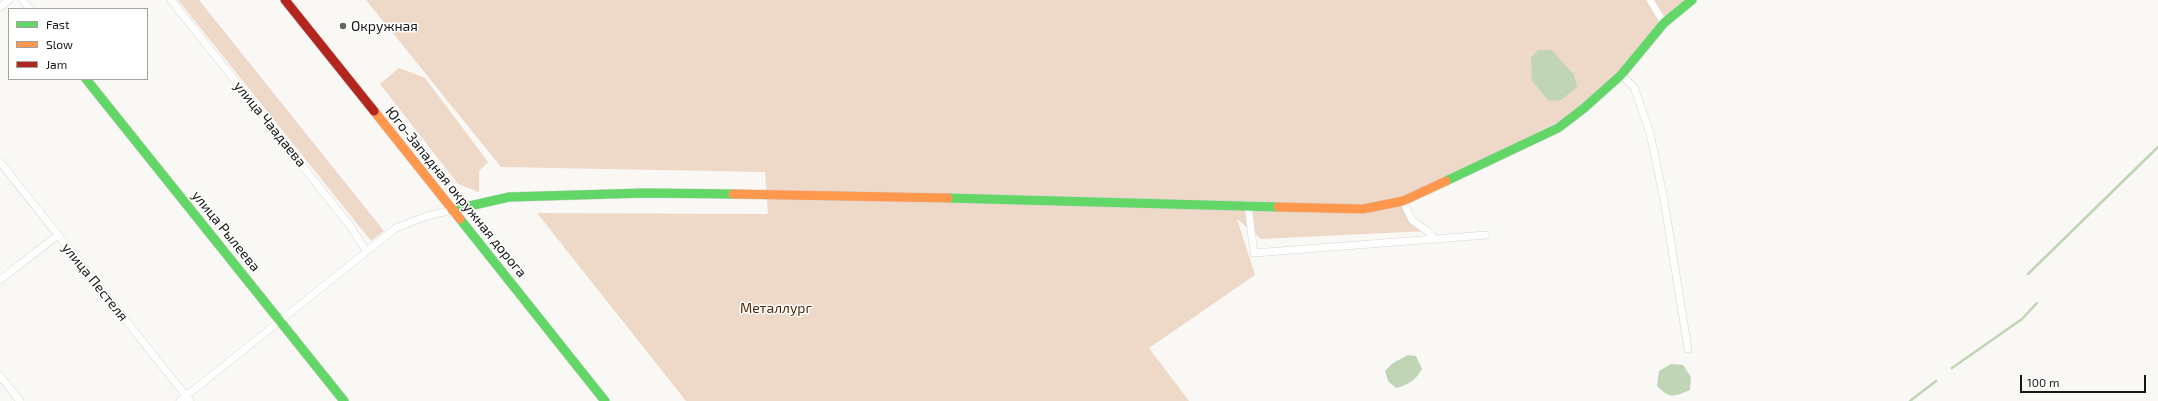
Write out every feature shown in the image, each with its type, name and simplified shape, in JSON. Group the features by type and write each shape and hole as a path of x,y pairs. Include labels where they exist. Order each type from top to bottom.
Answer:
{"main road":[{"name":"Юго-Западная окружная дорога","path":"285,0 605,401"},
{"path":"452,210 509,197 644,193 1248,205 1363,209 1403,201 1558,128 1583,109 1621,75 1664,23 1692,0"},
{"name":"улица Рылеева","path":"87,80 344,401"}],"street":[{"path":"0,7 9,0"},
{"path":"22,0 29,8"},
{"name":"улица Чаадаева","path":"170,0 351,227 366,251"},
{"path":"1650,0 1664,23"},
{"path":"1621,75 1634,86 1650,133 1664,200 1688,349"},
{"name":"улица Пестеля","path":"0,162 188,398"},
{"path":"1403,201 1412,220 1428,231 1435,239"},
{"path":"1248,205 1254,253 1486,235"},
{"path":"180,401 188,398 396,228 427,216 452,210"},
{"path":"0,280 58,235"},
{"path":"0,376 20,401"}],"green space":[{"path":"178,0 199,0 384,231 371,241"},
{"name":"Металлург","path":"366,0 1692,0 1583,109 1403,201 1412,220 1427,231 1261,239 1237,219 1255,275 1149,348 1189,401 686,401 537,213 768,214 765,172 501,167"},
{"path":"399,68 425,78 488,162 479,171 479,192 458,184 380,84"}],"shaded area":[{"path":"1538,50 1552,50 1574,75 1577,87 1561,100 1549,101 1532,81 1531,58"},
{"path":"1408,355 1416,356 1422,369 1411,382 1396,388 1388,381 1385,371 1393,363"},
{"path":"1671,364 1683,365 1691,377 1690,390 1672,396 1665,393 1657,386 1659,371"}],"waterway":[{"path":"2028,274 2158,147"},
{"path":"1952,368 2022,319 2037,303"},
{"path":"1910,401 1936,381"}],"traffic: fast":[{"path":"1446,181 1558,128 1583,109 1621,75 1664,23 1692,0"},
{"path":"87,80 344,401"},
{"path":"452,210 509,197 645,193 733,194"},
{"path":"948,198 1278,207"},
{"path":"460,219 605,401"}],"traffic: slow":[{"path":"374,111 460,219"},
{"path":"1278,207 1363,209 1403,201 1446,181"},
{"path":"733,194 948,198"}],"traffic: jam":[{"path":"285,0 374,111"}],"place":[{"name":"Окружная","path":"343,26"}]}
